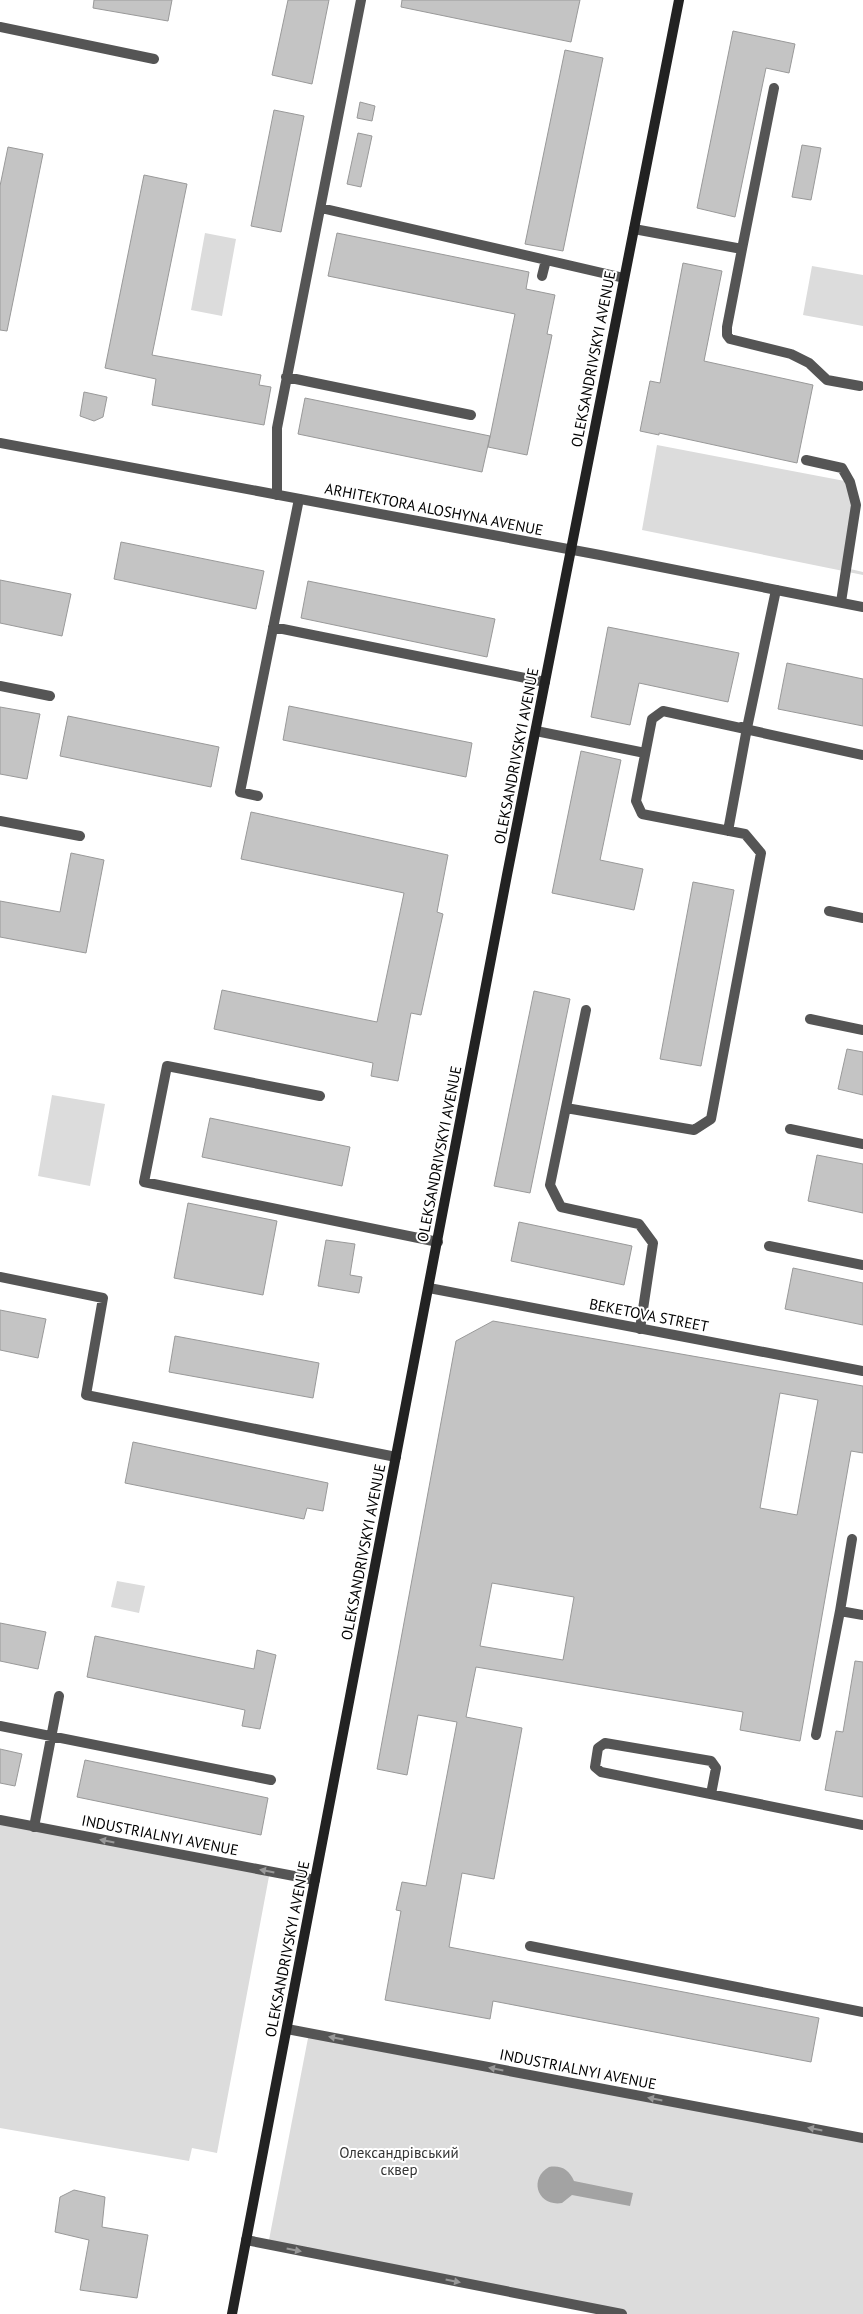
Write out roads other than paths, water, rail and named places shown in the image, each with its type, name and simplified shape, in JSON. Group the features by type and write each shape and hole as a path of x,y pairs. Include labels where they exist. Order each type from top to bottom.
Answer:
{"main road":[{"name":"OLEKSANDRIVSKYI AVENUE","path":"232,2314 571,550 679,0"}],"street":[{"path":"277,495 277,428 361,0"},
{"path":"0,27 154,60"},
{"path":"774,88 727,335 730,340 791,354 809,363 827,380 860,386"},
{"path":"321,208 624,278"},
{"path":"634,228 742,249"},
{"path":"542,276 546,260"},
{"path":"286,377 471,415"},
{"name":"ARHITEKTORA ALOSHYNA AVENUE","path":"0,443 863,607"},
{"path":"806,460 842,468 852,490 856,505 841,602"},
{"path":"258,796 240,792 299,499"},
{"path":"728,831 776,590"},
{"path":"273,627 546,682"},
{"path":"0,686 50,696"},
{"path":"566,1108 694,1130 711,1119 761,853 745,834 642,814 636,801 652,719 664,711 747,728 863,756"},
{"path":"536,732 645,754"},
{"path":"0,821 80,836"},
{"path":"829,911 863,918"},
{"path":"586,1010 550,1185 561,1206 639,1224 653,1243 640,1328"},
{"path":"810,1019 863,1030"},
{"path":"320,1096 167,1066 144,1182 438,1242"},
{"path":"790,1129 863,1144"},
{"path":"769,1246 863,1266"},
{"path":"0,1277 103,1298 86,1395 396,1457"},
{"name":"BEKETOVA STREET","path":"429,1288 863,1371"},
{"path":"816,1736 852,1539"},
{"path":"840,1611 863,1615"},
{"path":"34,1827 59,1696"},
{"path":"0,1726 271,1780"},
{"path":"711,1794 716,1768 711,1762 605,1742 598,1748 596,1766 600,1772 863,1825"},
{"name":"INDUSTRIALNYI AVENUE","path":"0,1820 315,1880"},
{"path":"530,1946 863,2012"},
{"name":"INDUSTRIALNYI AVENUE","path":"287,2029 863,2138"},
{"path":"246,2240 622,2314"}],"park label":[{"name":"Олександрівський сквер","path":"399,2160"}]}
